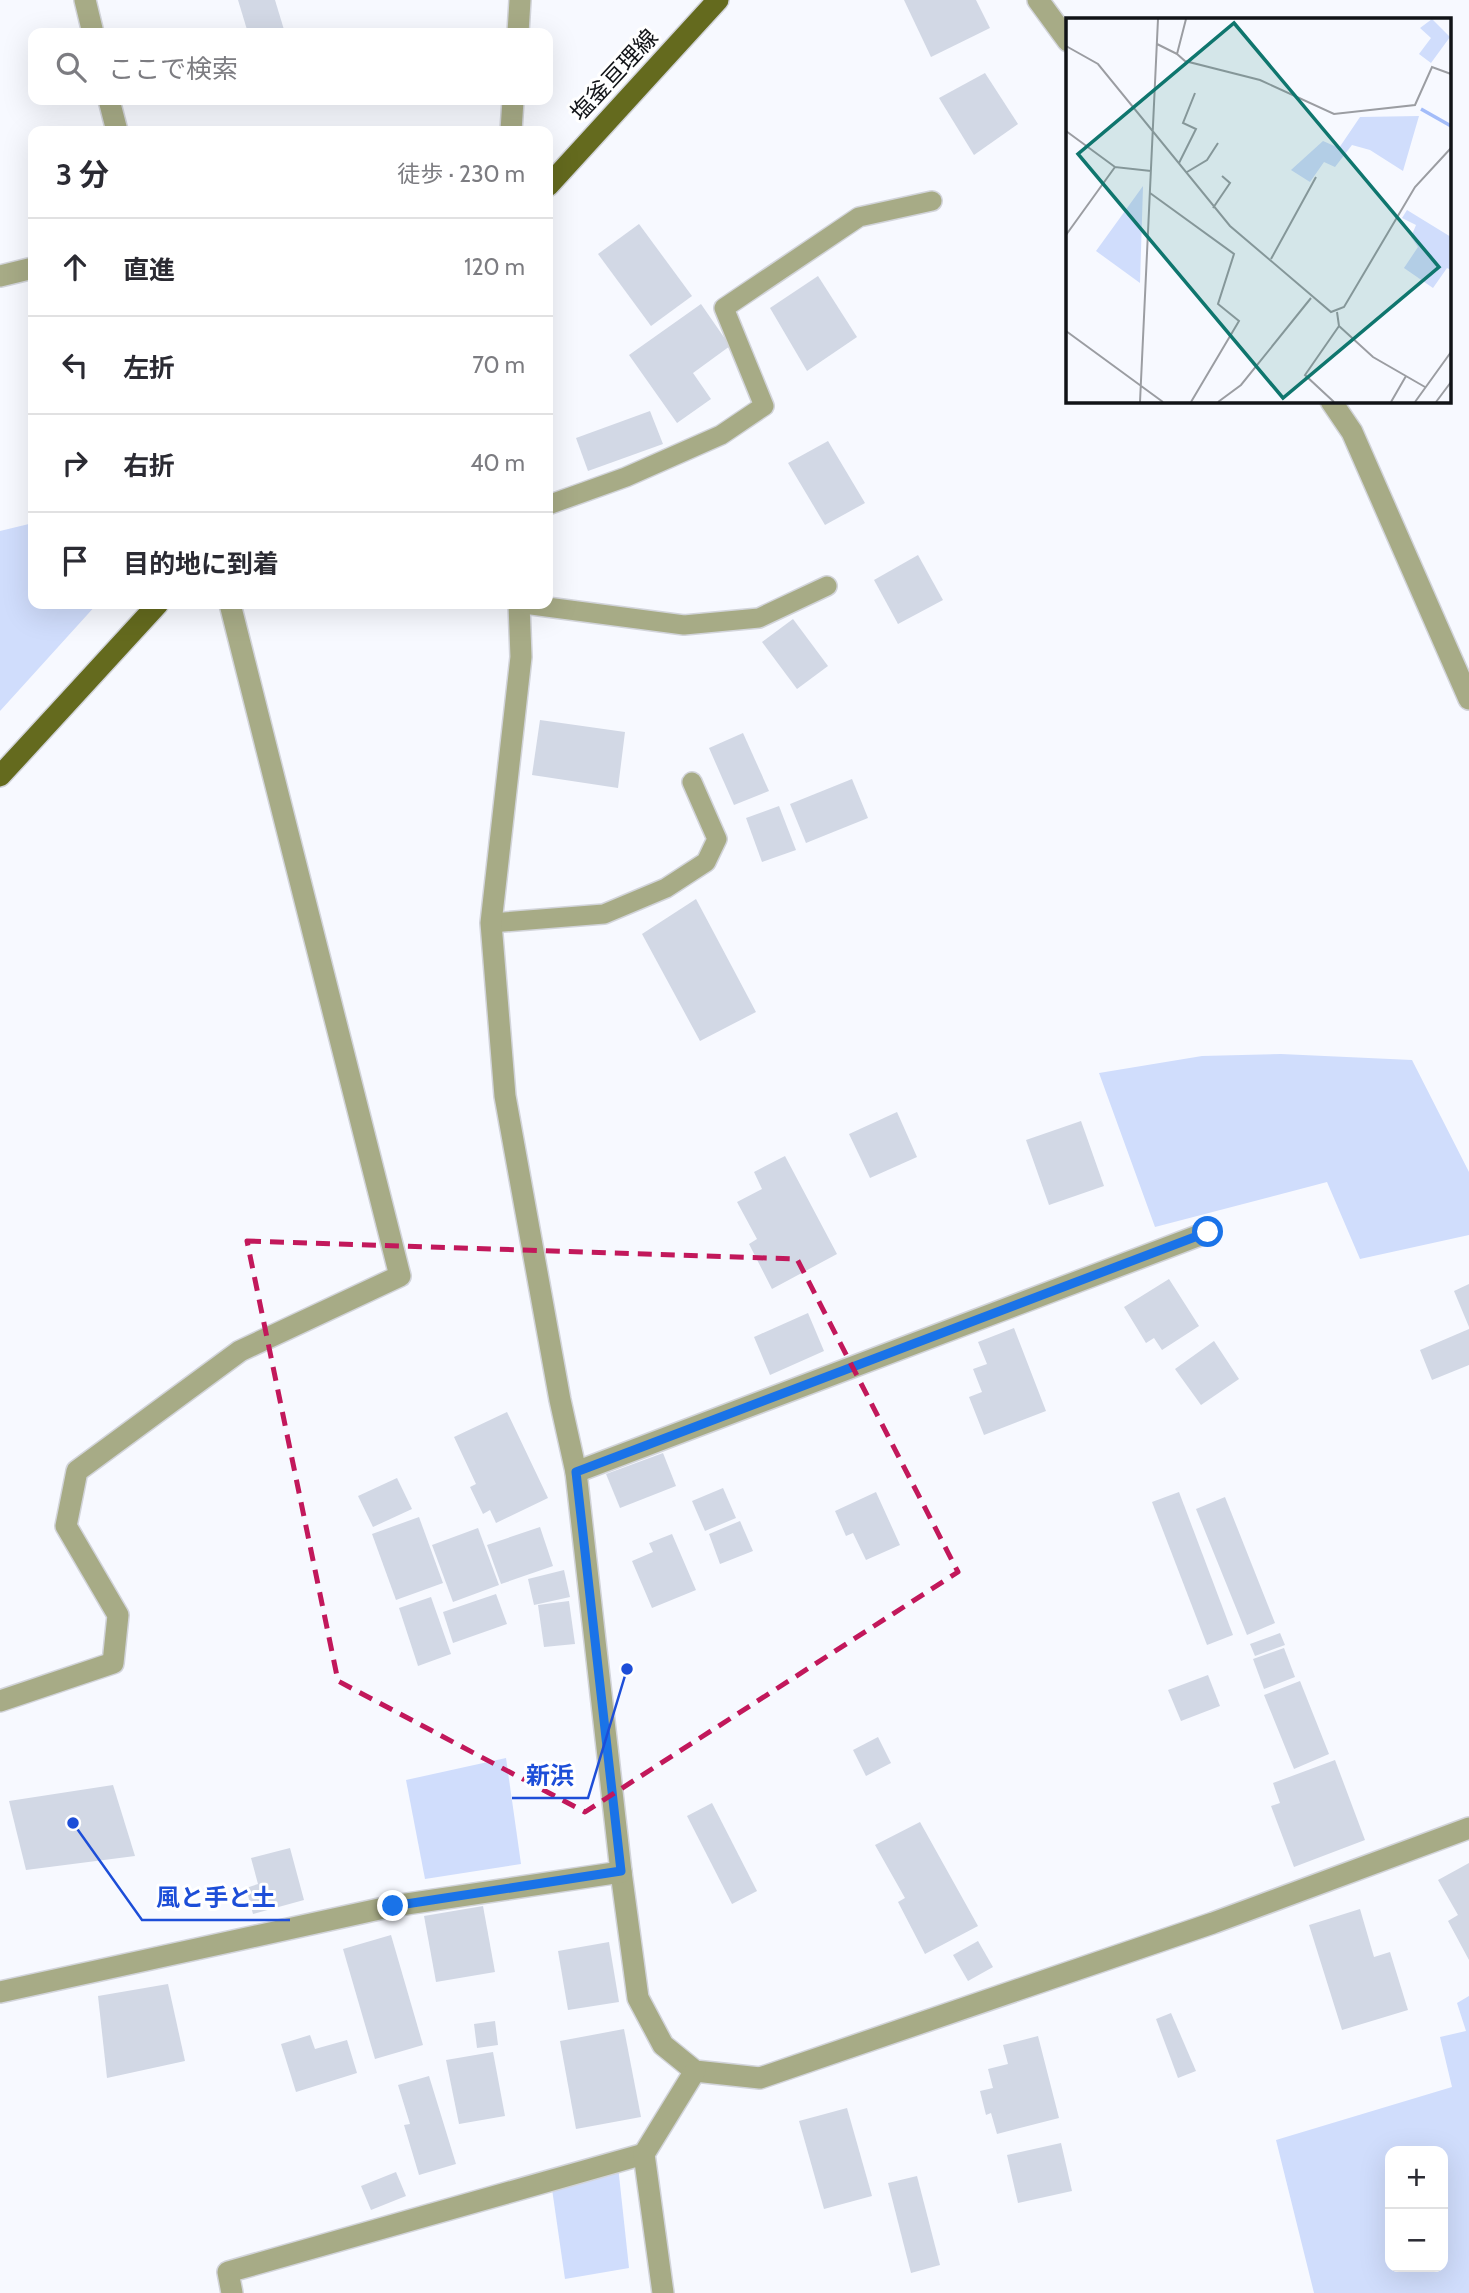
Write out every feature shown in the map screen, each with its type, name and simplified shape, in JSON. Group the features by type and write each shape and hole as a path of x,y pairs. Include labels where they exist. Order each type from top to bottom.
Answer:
{"main road":[{"name":"塩釜亘理線","path":"553,181 718,0"},
{"path":"0,776 153,609"}],"street":[{"path":"85,0 92,28"},
{"path":"518,28 520,0"},
{"path":"1038,0 1066,38"},
{"path":"110,105 116,126"},
{"path":"511,126 513,105"},
{"path":"0,276 28,269"},
{"path":"1332,402 1352,432 1469,699"},
{"path":"0,1701 113,1663 118,1615 66,1526 77,1471 240,1351 400,1276 231,609"},
{"path":"522,609 521,657 491,923 505,1096 576,1472 638,1998 663,2045 695,2071 760,2078 1213,1923 1469,1828"},
{"path":"576,1472 1208,1232"},
{"path":"0,1992 393,1906 621,1871"},
{"path":"663,2293 644,2154 695,2071"},
{"path":"232,2293 228,2272 644,2154"}],"lane":[{"path":"553,503 626,477 720,435 764,406 724,308 859,217 932,201"},
{"path":"553,608 684,625 759,618 827,586"},
{"path":"491,923 604,914 666,888 706,862 718,839 692,782"}],"highlighted area":[{"path":"247,1241 797,1259 958,1572 585,1812 338,1681"}],"shaded area":[{"path":"28,524 28,609 92,609 0,711 0,531"},
{"path":"1281,1054 1412,1060 1469,1172 1469,1235 1360,1259 1327,1182 1155,1227 1099,1073 1202,1056"},
{"path":"506,1758 521,1864 425,1879 406,1780"},
{"path":"1469,1996 1469,2293 1314,2293 1276,2140 1452,2087 1440,2037 1466,2031 1457,2003"},
{"path":"618,2166 629,2268 565,2279 552,2189"}],"building":[{"path":"238,0 275,0 283,28 246,28"},
{"path":"904,0 976,0 990,28 931,57"},
{"path":"985,73 1018,124 974,155 939,98"},
{"path":"639,224 692,296 651,326 598,254"},
{"path":"818,276 857,337 807,371 770,308"},
{"path":"701,304 730,346 693,373 711,399 677,423 629,355"},
{"path":"650,411 663,444 588,471 576,438"},
{"path":"828,441 865,503 825,525 788,463"},
{"path":"918,555 943,600 898,624 874,580"},
{"path":"793,619 828,666 797,689 762,642"},
{"path":"540,720 625,732 618,788 532,775"},
{"path":"743,733 769,791 734,805 709,748"},
{"path":"852,779 868,818 806,843 790,804"},
{"path":"779,806 796,850 762,862 746,818"},
{"path":"696,899 756,1012 700,1041 642,934"},
{"path":"897,1112 917,1157 870,1178 849,1134"},
{"path":"1081,1121 1104,1186 1049,1205 1026,1140"},
{"path":"785,1156 837,1254 772,1289 749,1244 757,1239 737,1202 762,1189 754,1172"},
{"path":"1169,1279 1199,1326 1162,1350 1154,1338 1146,1343 1124,1307"},
{"path":"1469,1284 1469,1327 1454,1291"},
{"path":"808,1313 824,1351 770,1375 754,1337"},
{"path":"1014,1328 1046,1411 984,1435 969,1397 982,1392 973,1369 987,1364 978,1342"},
{"path":"1469,1329 1469,1365 1432,1380 1420,1350"},
{"path":"1214,1341 1239,1379 1201,1405 1175,1369"},
{"path":"507,1412 548,1498 496,1523 490,1510 483,1514 470,1487 476,1484 454,1437"},
{"path":"663,1453 676,1486 620,1508 606,1474"},
{"path":"397,1478 412,1509 373,1527 358,1496"},
{"path":"723,1488 736,1518 705,1531 692,1501"},
{"path":"876,1492 900,1545 866,1560 853,1533 846,1536 835,1511"},
{"path":"1179,1492 1233,1635 1207,1645 1152,1502"},
{"path":"1225,1497 1275,1623 1247,1635 1196,1509"},
{"path":"419,1517 443,1583 396,1600 372,1534"},
{"path":"740,1521 753,1551 720,1564 709,1534"},
{"path":"540,1527 553,1566 501,1584 487,1545"},
{"path":"478,1528 499,1585 453,1602 432,1545"},
{"path":"672,1534 696,1590 652,1608 632,1561 653,1552 649,1543"},
{"path":"564,1570 570,1597 534,1605 528,1579"},
{"path":"496,1594 507,1624 453,1643 443,1612"},
{"path":"431,1597 451,1654 418,1666 399,1608"},
{"path":"569,1601 575,1644 544,1647 538,1605"},
{"path":"1280,1633 1285,1645 1255,1656 1250,1644"},
{"path":"1284,1648 1295,1677 1264,1689 1253,1659"},
{"path":"1208,1675 1220,1706 1181,1721 1168,1690"},
{"path":"1300,1681 1329,1754 1294,1769 1264,1695"},
{"path":"878,1737 891,1763 866,1776 853,1750"},
{"path":"1335,1760 1365,1840 1294,1867 1271,1806 1280,1803 1273,1783"},
{"path":"113,1785 135,1856 26,1870 9,1801"},
{"path":"712,1803 757,1891 732,1904 687,1816"},
{"path":"920,1822 978,1926 925,1954 898,1902 905,1898 875,1845"},
{"path":"290,1848 304,1900 253,1914 246,1888 258,1884 251,1858"},
{"path":"1469,1863 1469,1960 1448,1921 1458,1915 1438,1880"},
{"path":"483,1906 495,1972 436,1982 424,1916"},
{"path":"1360,1909 1374,1957 1390,1952 1408,2010 1342,2030 1309,1925"},
{"path":"391,1935 423,2045 375,2059 343,1949"},
{"path":"978,1941 993,1967 968,1981 953,1955"},
{"path":"609,1942 619,2002 568,2010 558,1951"},
{"path":"168,1984 185,2061 107,2078 98,1996"},
{"path":"1171,2013 1196,2071 1178,2078 1156,2019"},
{"path":"495,2021 498,2045 477,2048 474,2024"},
{"path":"624,2029 641,2117 576,2129 560,2041"},
{"path":"310,2035 315,2049 347,2040 357,2073 296,2092 281,2044"},
{"path":"1038,2036 1059,2118 997,2134 991,2113 986,2115 980,2091 993,2088 988,2069 1008,2064 1003,2045"},
{"path":"493,2052 505,2116 459,2124 446,2060"},
{"path":"429,2076 456,2164 419,2175 404,2125 410,2124 398,2085"},
{"path":"847,2108 872,2196 824,2209 799,2121"},
{"path":"1061,2143 1072,2191 1018,2203 1007,2155"},
{"path":"396,2172 406,2196 371,2210 361,2186"},
{"path":"917,2176 940,2265 911,2273 888,2183"}],"place":[{"name":"新浜","path":"627,1669"},
{"name":"風と手と土","path":"73,1823"}],"route":[{"path":"393,1906 621,1871 576,1472 1208,1232"}]}
